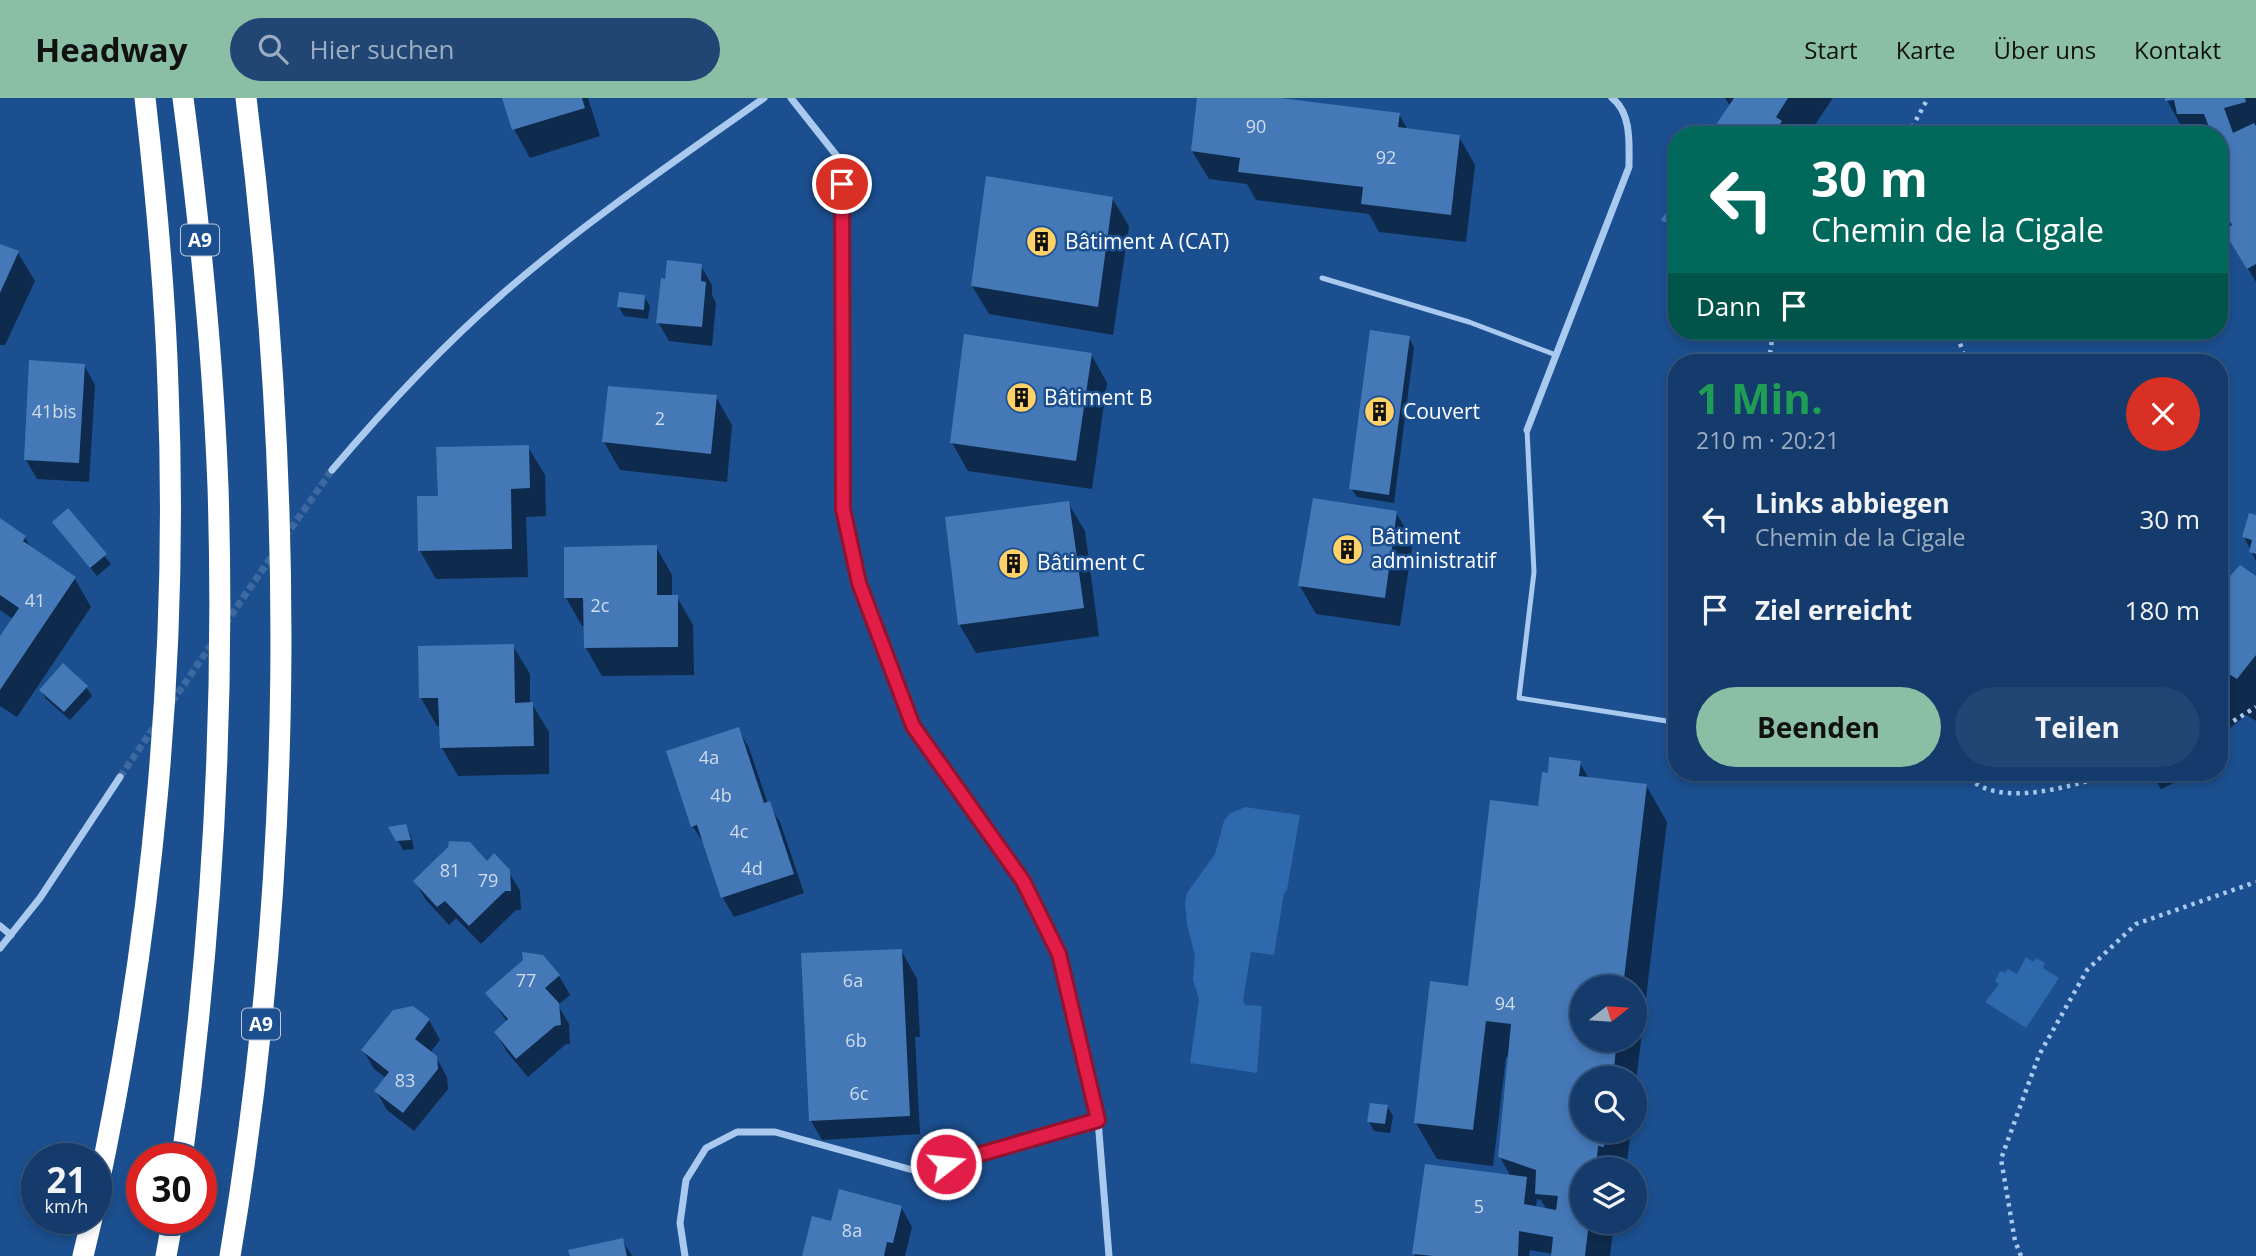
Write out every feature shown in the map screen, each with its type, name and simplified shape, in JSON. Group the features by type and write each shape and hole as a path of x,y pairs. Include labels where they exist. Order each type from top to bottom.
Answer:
{"highway":[{"path":"106,1143 125,1039 146,889 157,790 169,602 168,386 163,284 145,98"},
{"name":"A9","path":"184,98 203,267 212,383 220,588 211,892 184,1143"},
{"name":"A9","path":"230,1256 253,1098 265,984 276,843 282,688 282,585 274,378 265,260 246,98"},
{"path":"83,1256 88,1234"},
{"path":"166,1256 170,1234"}],"street":[{"path":"332,470 394,397 499,297 651,178 764,98"},
{"path":"791,98 844,165 843,509 859,583 913,726 1023,881 1059,954 1098,1120 1110,1256"},
{"path":"1527,430 1629,167 1629,129 1615,99"},
{"path":"0,948 67,860 120,777"},
{"path":"0,926 11,935"},
{"path":"685,1256 680,1223 685,1180 706,1148 737,1132 775,1132 920,1172 1098,1120"}],"lane":[{"path":"1322,278 1469,322 1556,355"},
{"path":"1527,430 1534,572 1519,698 1668,721"}],"path":[{"path":"1913,126 1928,98"},
{"path":"2228,724 2256,707"},
{"path":"1970,781 2008,794 2076,786 2092,781"},
{"path":"2021,1256 2015,1241 2001,1159 2039,1055 2087,970 2136,924 2256,882"}],"shaded area":[{"path":"1245,807 1300,815 1274,955 1251,952 1243,1001 1245,1005 1262,1006 1257,1073 1190,1063 1199,999 1193,980 1195,956 1187,925 1187,893 1215,854 1224,821 1229,814"},
{"path":"2026,957 2033,962 2036,958 2045,963 2043,968 2059,978 2026,1028 1985,1002 1999,984 1995,981 2000,971 2005,973 2008,969 2017,974"}],"building":[{"path":"502,98 582,98 585,108 512,130"},
{"path":"1197,98 1281,98 1400,113 1398,127 1460,135 1451,215 1361,204 1363,187 1238,172 1240,158 1191,151"},
{"path":"1734,98 1788,98 1776,117 1782,121 1779,126 1715,126"},
{"path":"2165,98 2245,98 2246,102 2224,108 2233,133 2254,123 2256,126 2256,264 2247,269 2228,238 2228,227 2232,225 2228,219 2228,126 2209,126 2204,114 2177,114 2174,100 2165,101"},
{"name":"Bâtiment A (CAT)","path":"986,176 1113,197 1098,307 971,286"},
{"path":"1668,210 1668,225 1661,220"},
{"path":"0,244 19,251 0,293"},
{"path":"667,260 702,264 701,281 706,282 702,327 656,323 661,278 665,279"},
{"path":"619,292 645,295 644,310 617,307"},
{"name":"Couvert","path":"1370,330 1410,336 1389,495 1349,489"},
{"name":"Bâtiment B","path":"964,334 1092,353 1076,461 950,443"},
{"path":"29,360 85,364 79,463 24,460"},
{"path":"608,386 717,395 711,454 602,442"},
{"path":"529,445 530,488 511,489 512,549 418,551 417,496 438,496 436,447"},
{"name":"Bâtiment administratif","path":"1313,498 1397,511 1385,598 1298,586"},
{"name":"Bâtiment C","path":"1069,501 1084,608 958,625 945,517"},
{"path":"68,508 107,554 90,568 52,522"},
{"path":"2249,513 2256,515 2256,554 2249,552 2252,540 2242,537"},
{"path":"0,518 26,536 23,541 76,577 0,690 0,636 19,608 0,595"},
{"path":"657,545 657,595 678,595 678,647 584,648 583,598 564,598 564,547"},
{"path":"2240,565 2256,576 2256,655 2237,679 2228,674 2228,574 2230,576"},
{"path":"514,644 515,703 533,702 534,746 440,748 438,698 419,698 418,646"},
{"path":"63,663 88,686 64,712 39,690"},
{"path":"739,727 764,803 770,801 794,874 721,898 697,825 691,827 666,751"},
{"path":"1549,757 1581,761 1579,776 1647,784 1624,975 1570,975 1570,1052 1616,1052 1614,1066 1570,1066 1570,1143 1604,1143 1604,1147 1598,1146 1597,1157 1570,1157 1570,1234 1588,1234 1585,1256 1551,1256 1553,1237 1519,1231 1518,1256 1412,1254 1425,1164 1527,1177 1524,1204 1556,1210 1558,1196 1535,1194 1536,1170 1498,1157 1511,1024 1486,1021 1473,1130 1414,1123 1430,981 1468,986 1490,800 1538,806 1542,772 1548,773"},
{"path":"406,824 411,840 396,841 388,827"},
{"path":"449,841 470,842 487,861 494,853 510,870 511,891 505,891 469,926 445,901 437,907 413,881 448,847"},
{"path":"902,949 910,1116 809,1121 801,953"},
{"path":"522,952 543,955 560,975 545,988 559,1003 561,1025 555,1026 516,1059 494,1032 508,1019 485,993 523,960"},
{"path":"413,1006 430,1019 415,1039 437,1056 438,1069 403,1113 374,1091 389,1072 361,1050 393,1010"},
{"path":"1370,1103 1388,1105 1385,1124 1367,1122"},
{"path":"839,1189 902,1206 893,1243 887,1242 884,1256 802,1256 812,1216 831,1221"},
{"path":"623,1238 627,1256 570,1256 568,1250"}],"tunnel":[{"path":"285,537 332,470"},
{"path":"225,624 274,553"},
{"path":"172,702 215,639"},
{"path":"120,777 157,723"}],"place":[{"name":"Bâtiment A (CAT)","path":"1042,242"},
{"name":"Bâtiment B","path":"1021,398"},
{"name":"Couvert","path":"1380,412"},
{"name":"Bâtiment administratif","path":"1348,549"},
{"name":"Bâtiment C","path":"1014,563"}],"route":[{"path":"842,184 843,509 859,583 913,726 1023,881 1059,954 1098,1120 946,1164"}]}
